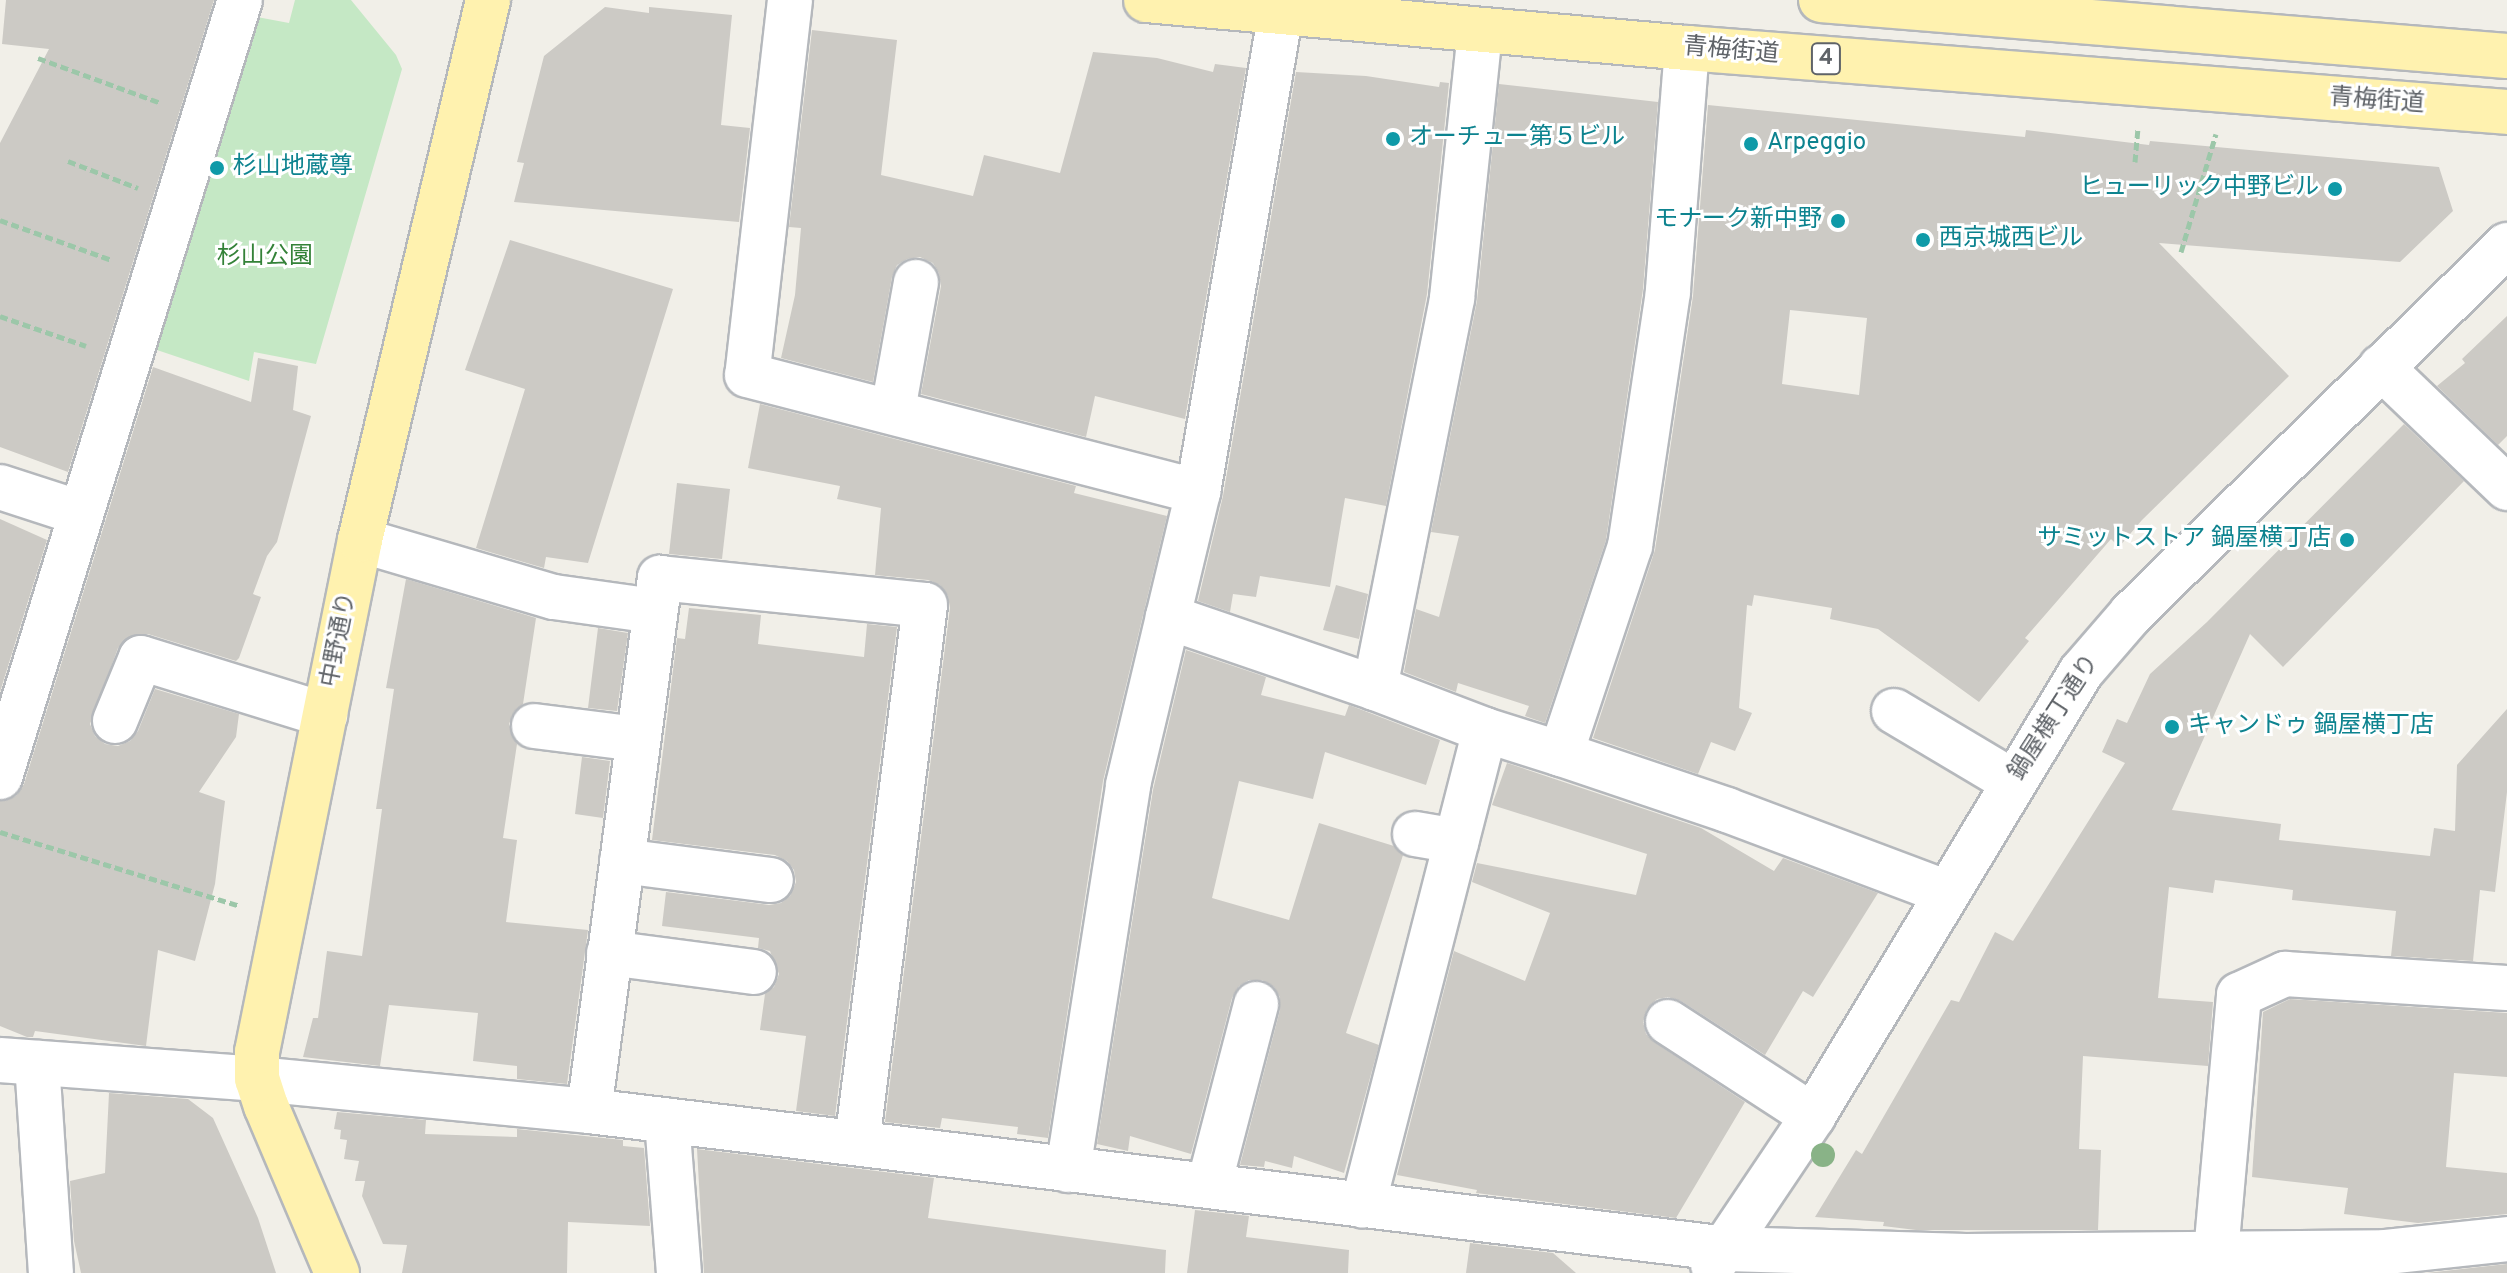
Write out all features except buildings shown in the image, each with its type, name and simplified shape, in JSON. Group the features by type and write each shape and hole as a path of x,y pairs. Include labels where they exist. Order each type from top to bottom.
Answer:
{"main road":[{"name":"中野通り","path":"337,1273 257,1079 257,1052 360,540 488,0"},
{"name":"青梅街道","path":"1146,0 1687,48 2507,112"},
{"path":"1821,0 2152,14 2507,56"}],"street":[{"path":"2,765 240,0"},
{"path":"790,0 747,375 893,410 1198,492"},
{"path":"1068,1170 1128,785 1198,492 1281,13"},
{"path":"1375,688 1452,298 1480,30"},
{"path":"1561,754 1630,546 1668,292 1687,48"},
{"name":"鍋屋横丁通り","path":"1717,1261 1813,1116 1901,974 1945,892 2081,672 2131,614 2507,245"},
{"path":"893,410 916,282"},
{"path":"2381,367 2507,488"},
{"path":"0,487 80,513"},
{"path":"360,540 554,597 654,611"},
{"path":"589,1111 660,578 925,605 857,1143"},
{"path":"1168,617 1375,688 1485,730 1727,810 1945,892"},
{"path":"115,721 141,658 325,715"},
{"path":"1894,711 2013,782"},
{"path":"534,726 637,739"},
{"path":"1363,1206 1435,838 1485,730"},
{"path":"622,861 771,880"},
{"path":"609,953 754,972"},
{"path":"2216,1253 2239,995 2285,974 2507,988"},
{"path":"1209,1185 1256,1004"},
{"path":"1668,1022 1813,1116"},
{"path":"51,1273 18,1061 257,1079 589,1111 1209,1185 1717,1261 2095,1264 2216,1253 2385,1262 2507,1239"},
{"path":"667,1121 679,1273"}],"path":[{"path":"38,58 201,118"},
{"path":"2135,162 2138,125"},
{"path":"2181,252 2216,132"},
{"path":"68,161 176,203"},
{"path":"0,220 153,274"},
{"path":"0,316 128,361"},
{"path":"0,832 284,920"}],"green space":[{"name":"杉山公園","path":"295,0 351,0 396,55 402,69 316,364 254,352 249,381 154,349 257,17 289,23"}],"place":[{"name":"オーチュー第５ビル","path":"1393,139"},
{"name":"Arpeggio","path":"1751,144"},
{"name":"杉山地蔵尊","path":"217,168"},
{"name":"ヒューリック中野ビル","path":"2335,189"},
{"name":"モナーク新中野","path":"1838,221"},
{"name":"西京城西ビル","path":"1923,240"},
{"name":"サミットストア 鍋屋横丁店","path":"2347,540"},
{"name":"キャンドゥ 鍋屋横丁店","path":"2172,727"}]}
